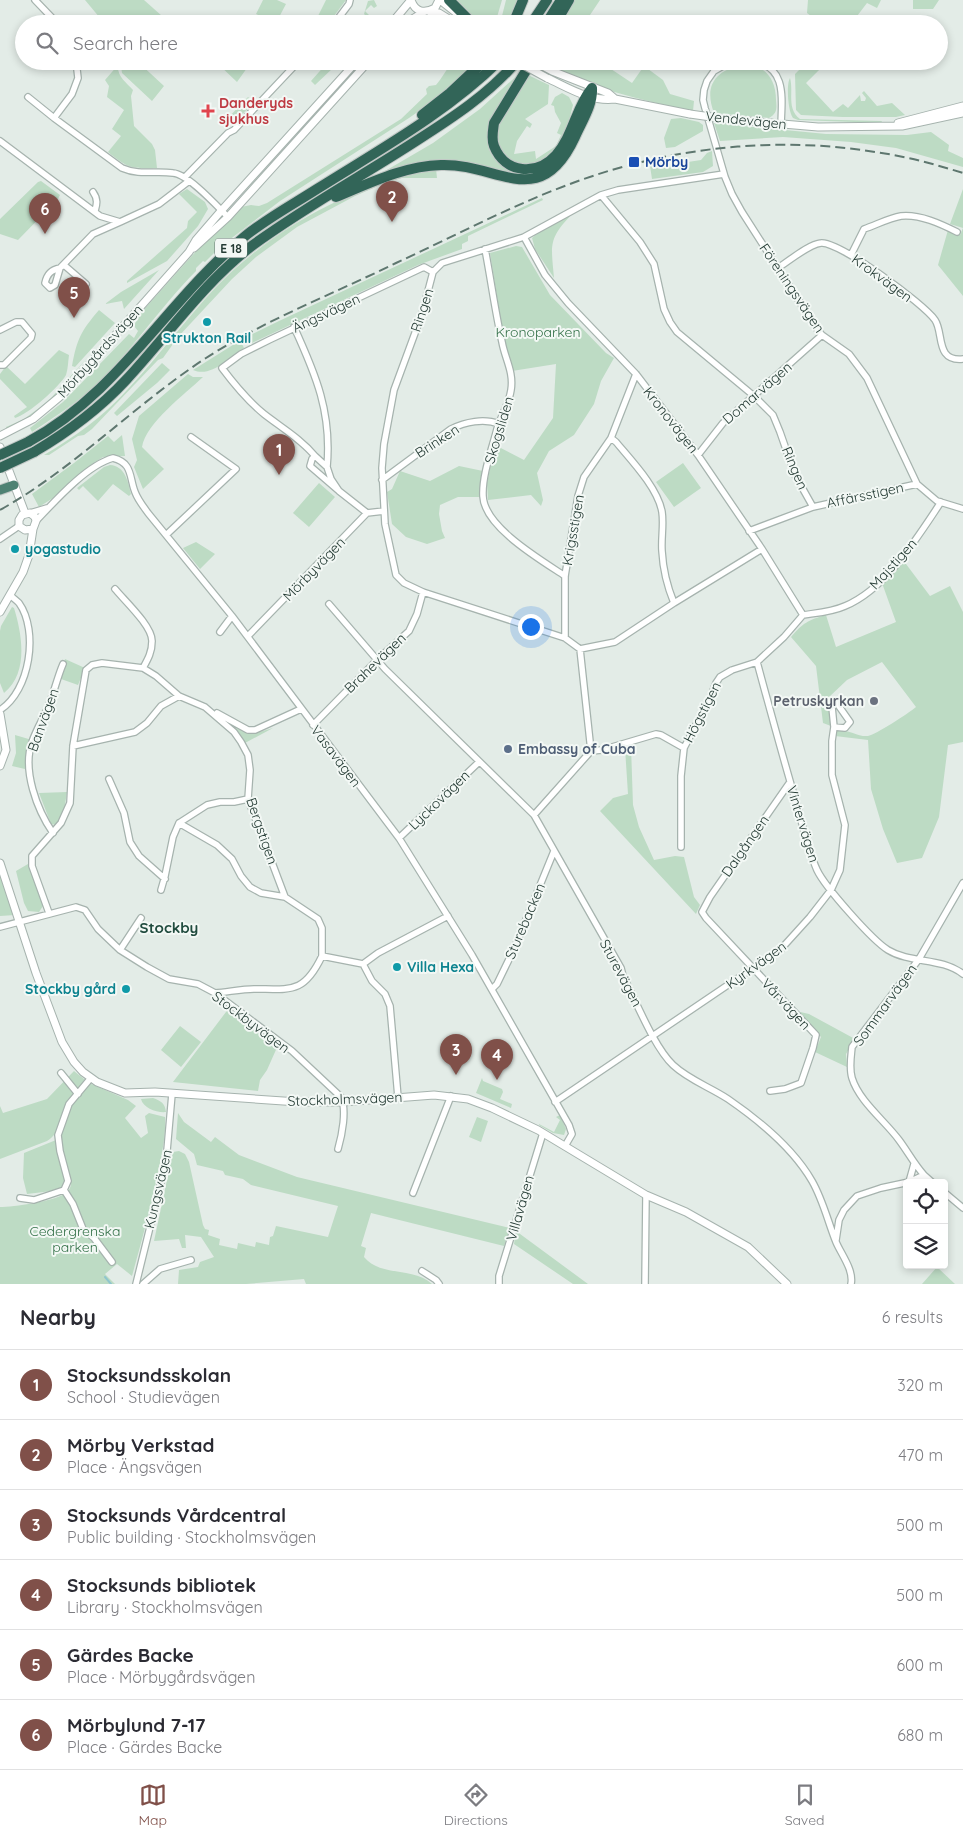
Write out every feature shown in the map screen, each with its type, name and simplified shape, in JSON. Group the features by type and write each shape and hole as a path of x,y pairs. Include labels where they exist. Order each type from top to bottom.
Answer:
{"highway":[{"path":"448,0 463,15"},
{"path":"517,15 523,0"},
{"path":"537,15 547,0"},
{"path":"552,15 561,0"},
{"path":"560,15 569,0"},
{"path":"398,137 409,125 450,94 475,70"},
{"name":"E 18","path":"0,455 28,442 60,423 90,400 117,373 205,272 245,236 286,207 434,114 489,70"},
{"name":"E 18","path":"0,468 34,452 73,427 97,408 125,381 213,281 252,246 441,126 474,101 507,70"},
{"path":"527,70 494,124 492,135 494,145 500,157 510,166 523,170 534,170 545,165 556,155 564,143 590,94"},
{"path":"309,209 390,175 419,168 442,165 464,167 521,180 540,177 555,167 566,154 590,94"},
{"path":"0,490 14,485"}],"street":[{"path":"35,0 49,15"},
{"path":"341,15 350,0"},
{"path":"411,0 412,5 418,10 442,15"},
{"path":"398,15 411,0"},
{"path":"421,15 434,8 439,0 460,15"},
{"path":"54,118 72,94 78,78 77,70"},
{"path":"86,284 62,266 93,234 159,204 187,179 228,133 291,70"},
{"name":"Mörbygårdsvägen","path":"189,252 196,240 221,211 349,70"},
{"name":"Mörbygårdsvägen","path":"0,436 33,419 63,394 189,252 228,216 361,70"},
{"name":"Vendevägen","path":"539,70 590,94 608,93 614,99 725,119 818,127 902,126 963,112"},
{"name":"Vendevägen","path":"544,70 549,74"},
{"name":"Föreningsvägen","path":"717,70 707,81 703,100 724,174 742,212 822,335 849,354 867,378 917,484 933,498 963,509"},
{"path":"771,70 779,78 782,93 781,124"},
{"path":"28,98 122,168 131,172 145,174 172,172 187,179 228,216"},
{"name":"Vendevägen","path":"878,126 963,106"},
{"path":"0,141 100,216 120,222"},
{"path":"601,195 618,190 724,174"},
{"path":"94,192 97,204 95,212"},
{"name":"Ringen","path":"580,649 565,638 423,592 404,583 396,575 384,511 382,480 384,444 394,390 422,314 434,272 442,263 524,237 601,195 640,242 654,264 664,308 677,332 754,396 772,414 795,475 813,507 749,531"},
{"path":"851,254 864,230 900,216 913,216 935,222 957,232"},
{"name":"Kronovägen","path":"524,237 545,275 568,303 636,374 698,454 762,549 803,616"},
{"name":"Krokvägen","path":"778,268 812,246 822,243 830,244 851,254 896,286 936,321 940,341 946,353 956,360 963,359"},
{"name":"Skogsliden","path":"485,249 504,351 512,373 511,390 499,424 484,484 483,497 487,510 496,524 565,576"},
{"name":"Ängsvägen","path":"316,456 305,445 263,413 240,390 222,368 242,354 294,327 424,267 434,272"},
{"path":"0,330 16,322 22,322 32,334 31,338 4,365 0,365"},
{"path":"294,327 313,368 324,404 327,424 327,467 331,479 339,491"},
{"name":"Domarvägen","path":"698,454 723,423 822,335"},
{"name":"Krigsstigen","path":"565,638 565,576 578,496 584,478 611,438 636,374"},
{"name":"Brinken","path":"382,480 451,429 460,425 489,420 499,424"},
{"path":"166,535 236,469 191,437"},
{"path":"611,438 642,474 658,500 662,512 664,570 667,586 674,603"},
{"path":"0,447 27,513 35,517 36,521 33,529 30,555 23,572 0,612"},
{"path":"327,467 316,456 312,459 310,466 367,513 384,511"},
{"name":"Vasavägen","path":"36,521 47,508 94,466 113,458 124,462 128,468 139,500 248,636 399,838 492,989 569,1125 572,1134 565,1146"},
{"name":"Affärsstigen","path":"813,507 917,484"},
{"name":"Majstigen","path":"803,616 843,607 862,598 911,547 941,502"},
{"name":"Vasavägen","path":"27,513 47,508"},
{"path":"0,539 19,526 20,517 27,513"},
{"name":"Mörbyvägen","path":"248,636 367,513"},
{"path":"19,526 24,530 33,529"},
{"path":"591,751 580,649 615,642 762,549"},
{"path":"115,589 137,615 152,639 150,655 143,668"},
{"name":"Brahevägen","path":"313,725 377,660 409,631 418,614 423,592"},
{"path":"0,710 6,706 18,690 27,667 29,650 29,634 24,616 18,602 10,595"},
{"name":"Sturevägen","path":"328,604 377,660 478,762 534,815 620,968 667,1058 674,1066 696,1082 716,1092 740,1108 765,1127 792,1153 812,1181 824,1205 836,1242 844,1256 851,1276 851,1284"},
{"path":"220,632 232,616"},
{"path":"757,662 803,616"},
{"path":"49,914 32,866 32,856 61,823 70,804 74,746 86,670 92,662 143,668 156,676 178,696 161,706 147,723 135,732 74,746"},
{"name":"Högstigen","path":"680,847 681,776 684,748 720,677 732,670 757,662"},
{"name":"Vintervägen","path":"757,662 790,782 818,872 831,890 879,943 888,950 902,956 949,966 963,974"},
{"name":"Banvägen","path":"53,833 43,818 34,794 28,767 32,742 49,706 63,664"},
{"name":"Bergstigen","path":"178,696 205,707 234,732 248,755 250,770 248,799 285,896"},
{"path":"205,707 248,730 256,730 302,709"},
{"path":"0,714 6,750 0,766"},
{"name":"Kyrkvägen","path":"556,1102 781,949 831,890 840,870 844,825 832,775 834,727"},
{"path":"534,815 591,751 602,750 656,734 684,748"},
{"name":"Lyckovägen","path":"399,838 478,762"},
{"path":"109,778 124,813 130,842 139,856 165,879"},
{"name":"Dalgången","path":"702,912 710,897 790,782"},
{"path":"161,890 173,837 179,823 207,805 248,799"},
{"path":"179,823 217,845 232,859 241,876 250,887 261,893 285,896 318,919 322,928 322,956 316,969 297,987 279,990 253,989 215,993"},
{"name":"Sturebacken","path":"492,989 497,984 514,949 554,851"},
{"name":"Stockholmsvägen","path":"0,863 50,1013 66,1049 74,1062 90,1079 115,1090 125,1092 298,1102 343,1102 398,1097 451,1096 468,1099 492,1108 543,1133 646,1195 686,1212 748,1247 787,1284"},
{"name":"Sommarvägen","path":"928,1179 914,1164 899,1140 858,1090 852,1078 850,1061 852,1047 919,959 963,883"},
{"name":"Stockbyvägen","path":"0,926 76,907 85,910 98,929 120,950 169,979 198,984 215,993 292,1052 343,1102"},
{"name":"Vårvägen","path":"702,912 752,969 816,1035 814,1048 800,1082 785,1089 770,1091"},
{"path":"322,956 362,964 378,953 448,916"},
{"path":"120,950 141,918"},
{"path":"362,964 372,980 385,994 390,1006 398,1097"},
{"path":"61,1073 78,1094"},
{"path":"20,1198 34,1200 64,1190 68,1181 58,1135 69,1104 90,1079"},
{"name":"Kungsvägen","path":"136,1284 165,1170 172,1094"},
{"path":"413,1193 451,1096"},
{"path":"338,1149 342,1136 343,1102"},
{"name":"Villavägen","path":"499,1284 499,1276 543,1133"},
{"path":"910,1179 914,1164"},
{"path":"915,1179 924,1175"},
{"path":"836,1242 839,1220 844,1210 857,1196 872,1190 903,1183"},
{"path":"64,1190 73,1204 83,1229 94,1238 112,1262"},
{"path":"645,1284 646,1195"},
{"path":"948,1195 963,1208"},
{"path":"143,1284 160,1269 191,1260"},
{"path":"422,1270 439,1284"}],"green space":[{"path":"85,0 144,0 161,15 98,15"},
{"path":"263,0 277,0 286,4 280,15 256,14"},
{"path":"326,0 346,0 335,15 318,15"},
{"path":"374,0 377,6 374,8 371,5 365,11 369,15 365,15 364,14 368,1"},
{"path":"453,0 502,0 498,15 469,15"},
{"path":"506,0 519,0 512,15 502,15"},
{"path":"573,0 600,0 590,15 566,15"},
{"path":"808,0 881,0 877,8 867,3 858,15 810,15 807,13"},
{"path":"913,0 939,0 933,9 913,9"},
{"path":"114,70 118,70 120,76 133,90 131,96 134,126 152,144 155,150 157,168 135,168 125,164 108,152 121,136 112,129 124,110 107,97 109,86 105,80"},
{"path":"122,70 147,70 164,86 152,101 122,73"},
{"path":"224,70 246,70 237,82"},
{"path":"321,70 331,70 315,85 311,81"},
{"path":"447,70 467,70 436,99 280,201 220,247 205,262 203,261 103,378 75,403 32,432 30,428 63,402 129,334 134,338 138,331 134,326 139,315 207,239 241,207 259,206 267,203 401,119 427,94 426,89 429,86 436,85"},
{"path":"556,70 612,70 632,83 641,70 649,70 663,80 670,94 694,101 693,111 614,92"},
{"path":"727,70 764,71 772,80 776,93 774,114 769,118 714,113 710,94 715,80"},
{"path":"799,70 819,70 806,83 833,112 843,104 848,108 860,95 861,101 865,101 866,98 862,93 864,91 877,106 892,103 905,115 896,117 843,117 801,115 796,110 795,74"},
{"path":"522,71 499,105 489,132 488,144 493,156 503,166 529,175 516,175 458,161 380,174 433,143 480,109"},
{"path":"528,75 549,85 548,104 525,119 532,124 530,128 527,126 517,141 514,154 535,151 536,159 556,146 561,135 557,133 561,123 554,106 551,105 555,97 562,93 569,97 573,105 565,134 555,149 538,163 524,166 515,164 503,153 497,135 497,126 503,112"},
{"path":"790,78 793,110 800,119 882,121 881,123 798,120 793,118 788,98"},
{"path":"248,97 254,102 233,124 227,119"},
{"path":"681,118 699,122 703,125 703,131 675,147 666,148 664,138 671,119"},
{"path":"714,123 826,134 907,135 931,132 949,145 948,151 963,158 963,167 896,148 851,142 783,137 720,141"},
{"path":"712,151 713,166 703,172 652,179 650,166 665,163 675,166 701,160 707,153"},
{"path":"436,169 437,178 402,178 385,183 355,196 297,227 256,257 232,279 178,337 163,358 158,360 92,429 49,455 44,455 88,426 118,400 216,287 263,246 317,211 346,197 376,185 406,176"},
{"path":"41,181 60,195 58,199 18,240 0,234 0,219"},
{"path":"187,189 205,202 208,209 198,226 167,261 127,283 187,228 188,221 197,212 179,194"},
{"path":"963,189 963,228 950,224"},
{"path":"542,198 543,200 468,236 468,241 462,244 462,249 418,265 252,343 247,341 242,344 244,348 220,366 200,372 193,370 244,338"},
{"path":"573,213 559,229 553,242 554,278 535,249 532,238"},
{"path":"963,228 963,296 938,265 948,230 960,235"},
{"name":"Kronoparken","path":"516,246 522,247 550,295 606,353 614,358 601,381 594,404 574,435 549,451 537,473 543,500 541,506 531,495 488,500 487,483 495,445 524,460 553,418 556,364 512,371 505,347 490,253"},
{"path":"159,270 124,309 122,301 105,304 121,292"},
{"path":"99,310 115,323 75,367 72,366 81,336"},
{"path":"59,350 69,355 66,375 43,400 15,418 14,416 27,407 0,379 0,374 6,366 25,384"},
{"path":"88,357 52,399 26,419 6,429 6,427 24,419 51,398"},
{"path":"162,363 170,370 117,416 114,413"},
{"path":"188,374 193,377 203,377 167,409 145,438 142,447 164,469 143,489 134,467 137,460 132,439 139,416"},
{"path":"122,435 125,456 103,457 92,464 53,498 39,507 32,494 108,436 114,442"},
{"path":"683,463 701,488 674,507 656,482"},
{"path":"110,465 119,468 125,475 131,494 129,496 113,484 98,501 83,486 79,490 77,488 104,467"},
{"path":"459,466 483,471 479,497 458,497 440,505 439,514 445,538 427,544 406,537 392,524 387,492 392,489 400,471 430,481"},
{"path":"319,483 335,497 309,527 293,513"},
{"path":"196,542 215,554 200,569 183,548"},
{"path":"903,560 930,596 950,586 963,612 963,742 948,745 939,817 922,858 897,863 883,829 871,789 868,740 835,736 837,730 864,736 872,735 916,707 882,662 847,680 828,698 831,726 823,723 816,666 791,637 806,623 826,615 836,647 896,622 882,583"},
{"path":"12,607 14,608 21,641 20,664 12,685 4,693 0,683 0,631"},
{"path":"65,659 85,668 78,685 61,679"},
{"path":"215,714 252,734 273,728 245,743 229,724"},
{"path":"15,735 32,740 26,754 25,769 12,766 16,753"},
{"path":"631,746 633,805 639,827 654,860 675,856 684,857 694,897 700,905 696,914 600,811 613,798 628,794 625,748"},
{"path":"67,792 64,811 56,825 51,824 39,793"},
{"path":"28,864 43,906 39,912 28,911 24,903 16,871"},
{"path":"0,876 15,915 0,916"},
{"path":"229,1008 279,1043 267,1070 260,1080 258,1091 173,1082"},
{"path":"796,1011 809,1014 855,1039 846,1054 847,1067 815,1052 821,1037"},
{"path":"180,1026 201,1042 181,1067 161,1050"},
{"name":"Cedergrenska parken","path":"74,1071 89,1083 128,1100 136,1106 125,1118 141,1138 148,1133 145,1116 149,1113 165,1117 164,1140 157,1178 132,1276 117,1264 105,1274 115,1284 0,1284 0,1207 24,1205 59,1197 67,1192 71,1185 61,1142 67,1104 60,1125 51,1138 0,1159 0,1106 3,1113 47,1099"},
{"path":"482,1078 483,1081 502,1089 503,1092 500,1099 512,1104 511,1108 476,1093"},
{"path":"153,1098 165,1106 166,1112 151,1109 144,1105 141,1099"},
{"path":"178,1113 184,1122 211,1142 215,1137 239,1155 297,1177 510,1228 504,1246 371,1213 361,1246 366,1248 364,1257 379,1267 416,1275 432,1284 306,1284 304,1279 246,1284 178,1284 179,1270 198,1267 200,1262 214,1257 201,1237 185,1235 186,1248 182,1248 179,1239 154,1241 173,1152 179,1151 185,1154 189,1162 203,1225 205,1229 209,1230 208,1235 220,1239 219,1245 237,1249 238,1243 255,1247 256,1242 269,1245 270,1237 273,1236 276,1226 328,1237 338,1206 251,1185 243,1179 225,1175 223,1171 197,1165 194,1154 176,1139"},
{"path":"560,1115 566,1129 564,1135 553,1133 539,1125 554,1132 560,1120 556,1117"},
{"path":"477,1117 488,1121 481,1142 469,1137"},
{"path":"56,1140 63,1166 63,1185 60,1190 27,1194 23,1178 24,1153"},
{"path":"516,1231 588,1284 573,1284 514,1244"},
{"path":"935,1269 939,1269 955,1284 922,1284"}],"waterway":[{"path":"105,1277 111,1284"}],"railway":[{"path":"0,510 54,475 180,376 229,344 275,319 488,219 534,198 581,180 652,159 689,152 763,145 838,147 875,152 963,173"}],"place":[{"name":"Danderyds sjukhus","path":"208,111"},
{"name":"Mörby","path":"634,162"},
{"name":"Mörby Verkstad","path":"392,222"},
{"name":"Mörbylund 7-17","path":"45,234"},
{"name":"Gärdes Backe","path":"74,318"},
{"name":"Strukton Rail","path":"207,322"},
{"name":"Stocksundsskolan","path":"279,475"},
{"name":"yogastudio","path":"15,549"},
{"name":"Petruskyrkan","path":"874,701"},
{"name":"Embassy of Cuba","path":"508,749"},
{"name":"Villa Hexa","path":"397,967"},
{"name":"Stockby gård","path":"126,989"},
{"name":"Stocksunds Vårdcentral","path":"456,1075"},
{"name":"Stocksunds bibliotek","path":"497,1080"}],"district":[{"name":"Stockby","path":"169,927"}]}
